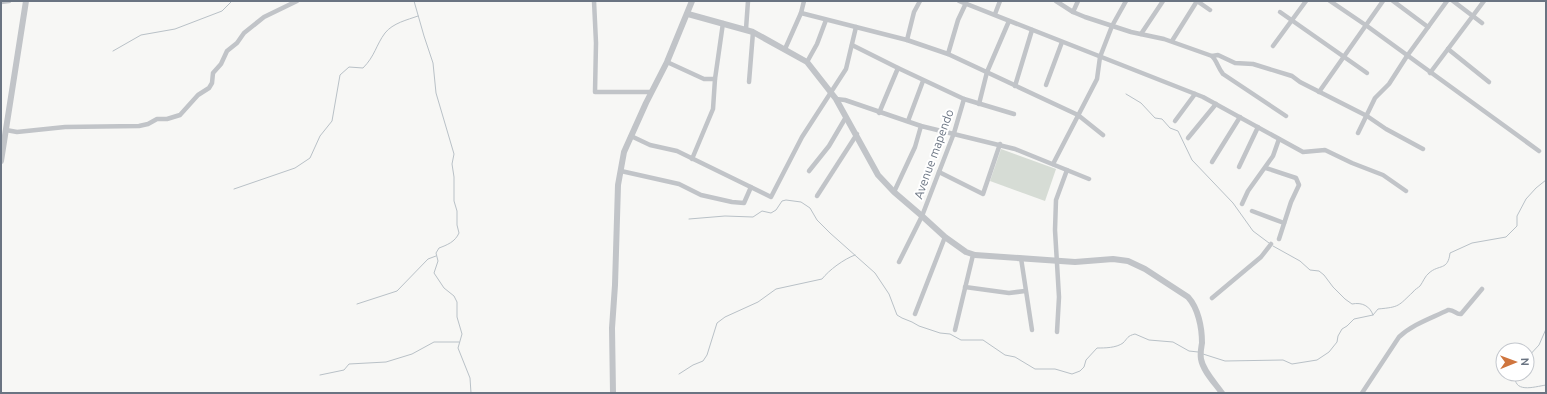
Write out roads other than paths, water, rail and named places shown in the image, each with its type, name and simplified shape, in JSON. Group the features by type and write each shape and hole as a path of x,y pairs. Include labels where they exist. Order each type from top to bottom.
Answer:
{"street":[{"path":"1,2 9,1"},
{"path":"1,161 26,1"},
{"path":"6,130 17,132 103,126 139,126 148,124 157,119 167,119 180,115 198,95 209,88 212,83 213,73 221,64 226,51 237,43 244,33 264,17 297,1"},
{"path":"594,1 596,43 595,92 651,92"},
{"path":"613,393 612,328 616,262 618,185 624,152 651,92 667,62 688,14 692,1"},
{"path":"746,29 748,1"},
{"path":"785,49 801,13 804,1"},
{"path":"907,40 914,12 920,1"},
{"path":"959,1 1195,94 1304,152 1325,150 1352,163 1383,175 1406,191"},
{"path":"995,14 1000,1"},
{"path":"1056,1 1073,12 1112,26 1172,41 1212,56 1216,59 1219,69 1223,74 1286,116"},
{"path":"1073,12 1078,1"},
{"path":"1053,164 1097,78 1100,57 1112,26 1126,1"},
{"path":"1141,34 1164,1"},
{"path":"1172,41 1197,1 1210,10"},
{"path":"1273,46 1306,1"},
{"path":"1330,1 1367,26 1539,151"},
{"path":"1320,92 1383,1"},
{"path":"1393,1 1428,27"},
{"path":"1358,133 1375,98 1389,84 1407,56 1447,1"},
{"path":"1453,1 1482,23"},
{"path":"1430,73 1484,1"},
{"path":"948,54 958,20 966,3"},
{"path":"1280,12 1367,73"},
{"path":"801,13 907,40 948,54 1078,115 1103,135"},
{"path":"688,14 746,29 807,62 832,91 878,174 894,192 945,237 966,252 973,255 1074,262 1113,259 1128,261 1145,269 1188,297 1193,303 1198,314 1202,343 1200,353 1201,361 1222,393"},
{"path":"807,62 817,44 826,20"},
{"path":"979,104 987,72 1009,21"},
{"path":"692,159 713,109 715,79 724,23"},
{"path":"631,136 650,145 677,152 771,197 802,137 846,69 856,27"},
{"path":"1015,86 1032,30"},
{"path":"750,82 753,32"},
{"path":"1046,85 1062,42"},
{"path":"852,45 923,81 964,99 1014,114"},
{"path":"1448,49 1490,82"},
{"path":"1212,56 1218,55 1235,63 1253,64 1292,76 1300,82 1367,116 1386,129 1423,149"},
{"path":"667,62 704,80 715,79"},
{"path":"879,113 898,68"},
{"path":"908,122 923,81"},
{"path":"1175,121 1195,94"},
{"path":"836,99 845,100 879,113 922,126 1000,144 1089,179"},
{"name":"Avenue mapendo","path":"899,262 922,216 954,133 964,99"},
{"path":"1188,138 1216,104"},
{"path":"809,171 829,146 846,116"},
{"path":"1212,162 1240,117"},
{"path":"894,192 915,147 922,126"},
{"path":"1239,167 1258,127"},
{"path":"817,196 857,134"},
{"path":"1242,204 1248,191 1266,168 1273,156 1279,139"},
{"path":"939,172 983,194 1000,144"},
{"path":"1266,168 1296,178 1299,185 1291,202 1279,239"},
{"path":"1056,332 1059,297 1055,230 1056,200 1067,170"},
{"path":"621,171 679,184 701,195 732,202 744,203 751,187"},
{"path":"1252,211 1284,223"},
{"path":"915,314 945,237"},
{"path":"1212,298 1261,257 1271,244"},
{"path":"955,330 973,255"},
{"path":"1021,258 1032,330"},
{"path":"965,287 1010,293 1025,291"},
{"path":"1362,393 1399,338 1404,333 1448,310 1461,314 1482,289"}],"waterway":[{"path":"113,51 141,35 175,29 222,11 232,1"},
{"path":"414,1 433,63 436,93 454,154 452,164 454,177 454,201 457,211 457,225 459,233 453,241 439,248 436,253 438,261 434,273 444,288 454,296 457,302 457,317 462,334 458,348 470,378 471,393"},
{"path":"234,189 295,168 310,158 320,136 332,121 340,75 349,67 363,68 388,30 400,22 418,16"},
{"path":"1126,94 1141,103 1155,118 1162,119 1170,128 1178,131 1192,160 1233,203 1253,231 1269,243"},
{"path":"1203,354 1225,361 1283,360 1292,364 1317,360 1329,352 1337,342 1338,336 1342,329 1354,319 1373,315 1378,309 1395,306 1401,303 1420,286 1429,273 1445,265 1449,259 1450,253 1472,243 1506,237 1517,226 1517,216 1526,199 1546,180"},
{"path":"689,219 725,216 753,217 762,211 771,213 776,210 782,201 786,200 801,202 810,208 817,220 830,233 875,273 889,294 897,315 919,326 940,333 950,334 961,340 983,340 1005,355 1015,357 1035,369 1055,369 1072,374 1080,371 1084,367 1086,360 1097,348 1117,346 1123,343 1129,336 1135,334 1149,340 1173,342 1189,351 1198,352"},
{"path":"1273,246 1300,261 1310,270 1319,271 1345,299 1352,304 1365,305 1370,309 1373,315"},
{"path":"679,374 693,365 703,361 707,355 717,323 725,317 758,302 776,289 822,279 837,265 855,255"},
{"path":"357,304 397,291 428,259 436,256"},
{"path":"1535,349 1539,345 1546,329"},
{"path":"320,375 344,370 349,364 386,362 412,354 434,342 459,342"},
{"path":"1516,382 1521,387 1525,388 1546,385"}]}
